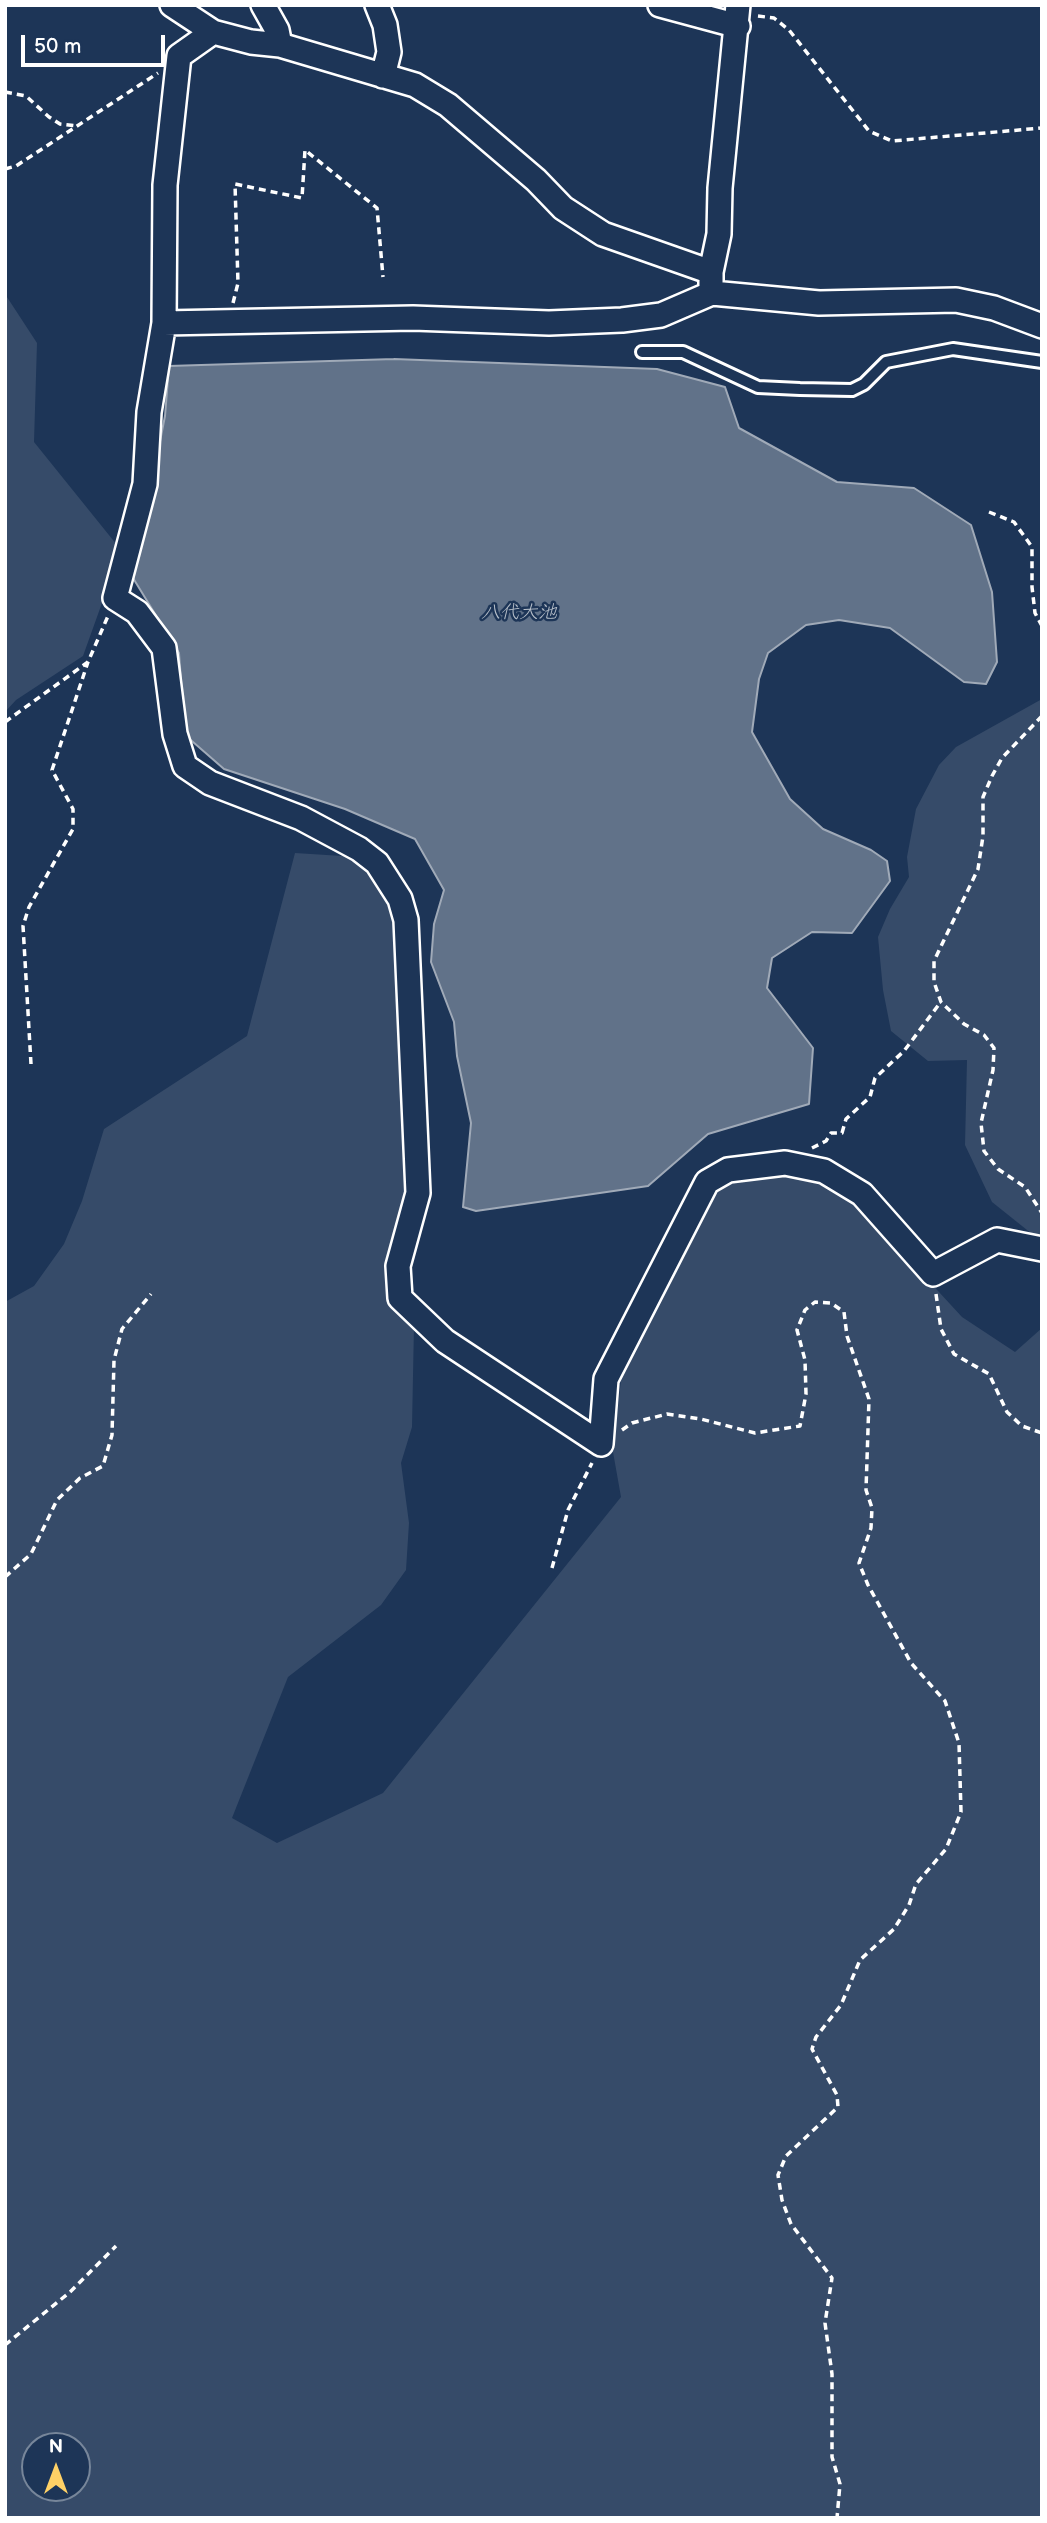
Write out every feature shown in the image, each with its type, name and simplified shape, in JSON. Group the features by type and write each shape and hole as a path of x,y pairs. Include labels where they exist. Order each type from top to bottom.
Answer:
{"street":[{"path":"172,5 213,32 251,43 280,45 415,85 448,105 536,180 563,208 603,234 711,283 819,303 956,300 994,308 1042,326"},
{"path":"263,5 277,30 280,45"},
{"path":"377,5 385,25 389,52 383,76"},
{"path":"164,323 412,318 550,323 622,320 661,314 711,283 719,234 720,188 738,15 660,5"},
{"path":"213,32 178,57 165,185 164,323 149,412 145,484 115,598 137,612 164,648 174,734 185,766 210,783 302,818 359,849 377,863 400,899 406,920 418,1193 398,1266 400,1297 445,1341 601,1444 606,1379 707,1182 728,1170 791,1164 824,1171 862,1194 933,1274 997,1240 1042,1250"}],"lane":[{"path":"642,352 683,352 758,387 852,390 864,384 886,362 953,349 1042,362"}],"path":[{"path":"738,15 774,18 789,30 869,131 892,141 1042,128"},
{"path":"5,169 16,166 79,127 178,57"},
{"path":"5,92 26,96 60,124 79,127"},
{"path":"228,322 238,283 235,184 302,198 305,150 377,208 383,277"},
{"path":"989,512 1014,522 1032,547 1035,613 1042,626"},
{"path":"31,1064 23,926 29,907 73,830 73,809 52,770 88,662 115,598"},
{"path":"5,722 88,662"},
{"path":"1042,716 1002,758 983,797 983,836 978,869 934,961 934,982 941,1002 964,1024 984,1035 994,1048 993,1070 981,1123 984,1151 998,1169 1025,1187 1042,1213"},
{"path":"791,1164 826,1141 831,1133 842,1133 846,1119 870,1097 875,1078 904,1051 941,1002"},
{"path":"933,1274 942,1329 954,1354 989,1374 1007,1412 1022,1426 1042,1433"},
{"path":"5,1577 31,1554 57,1500 80,1479 103,1466 112,1435 114,1360 122,1329 151,1294"},
{"path":"552,1568 568,1510 601,1444 632,1423 667,1415 701,1419 755,1433 800,1426 806,1394 805,1360 797,1330 805,1310 815,1302 831,1303 844,1312 848,1336 869,1399 866,1490 872,1508 871,1528 859,1563 868,1585 911,1663 945,1701 954,1722 959,1743 961,1812 946,1849 916,1884 909,1905 894,1929 860,1960 841,2005 816,2037 812,2049 838,2095 838,2107 786,2156 778,2175 782,2200 791,2224 832,2278 825,2323 832,2374 832,2457 840,2484 837,2518"},
{"path":"5,2345 70,2292 116,2246"}],"shaded area":[{"path":"5,294 37,343 34,442 121,550 83,656 16,700 5,712"},
{"path":"1042,699 1042,1263 1037,1238 992,1202 965,1145 967,1060 928,1061 891,1031 883,990 878,937 890,909 909,877 907,857 916,809 939,765 956,747"},
{"path":"295,853 358,857 389,887 396,920 409,1178 390,1253 414,1325 412,1427 401,1463 409,1523 406,1570 381,1605 288,1677 232,1818 277,1843 383,1793 621,1497 613,1452 622,1371 711,1198 730,1181 777,1172 845,1190 962,1317 1015,1352 1042,1328 1042,2518 5,2518 5,1302 34,1286 64,1244 82,1201 104,1129 247,1036"}],"water":[{"name":"八代大池","path":"394,359 657,369 725,387 739,428 837,482 914,488 971,525 992,592 997,662 986,684 964,682 890,628 839,620 806,625 768,653 759,679 752,732 790,799 823,829 871,850 887,861 890,881 852,933 812,932 772,958 767,988 813,1048 809,1104 708,1134 648,1186 476,1211 463,1207 471,1123 457,1056 454,1022 431,962 434,924 444,890 415,839 345,809 224,769 185,735 179,653 133,578 165,416 169,366"}]}
